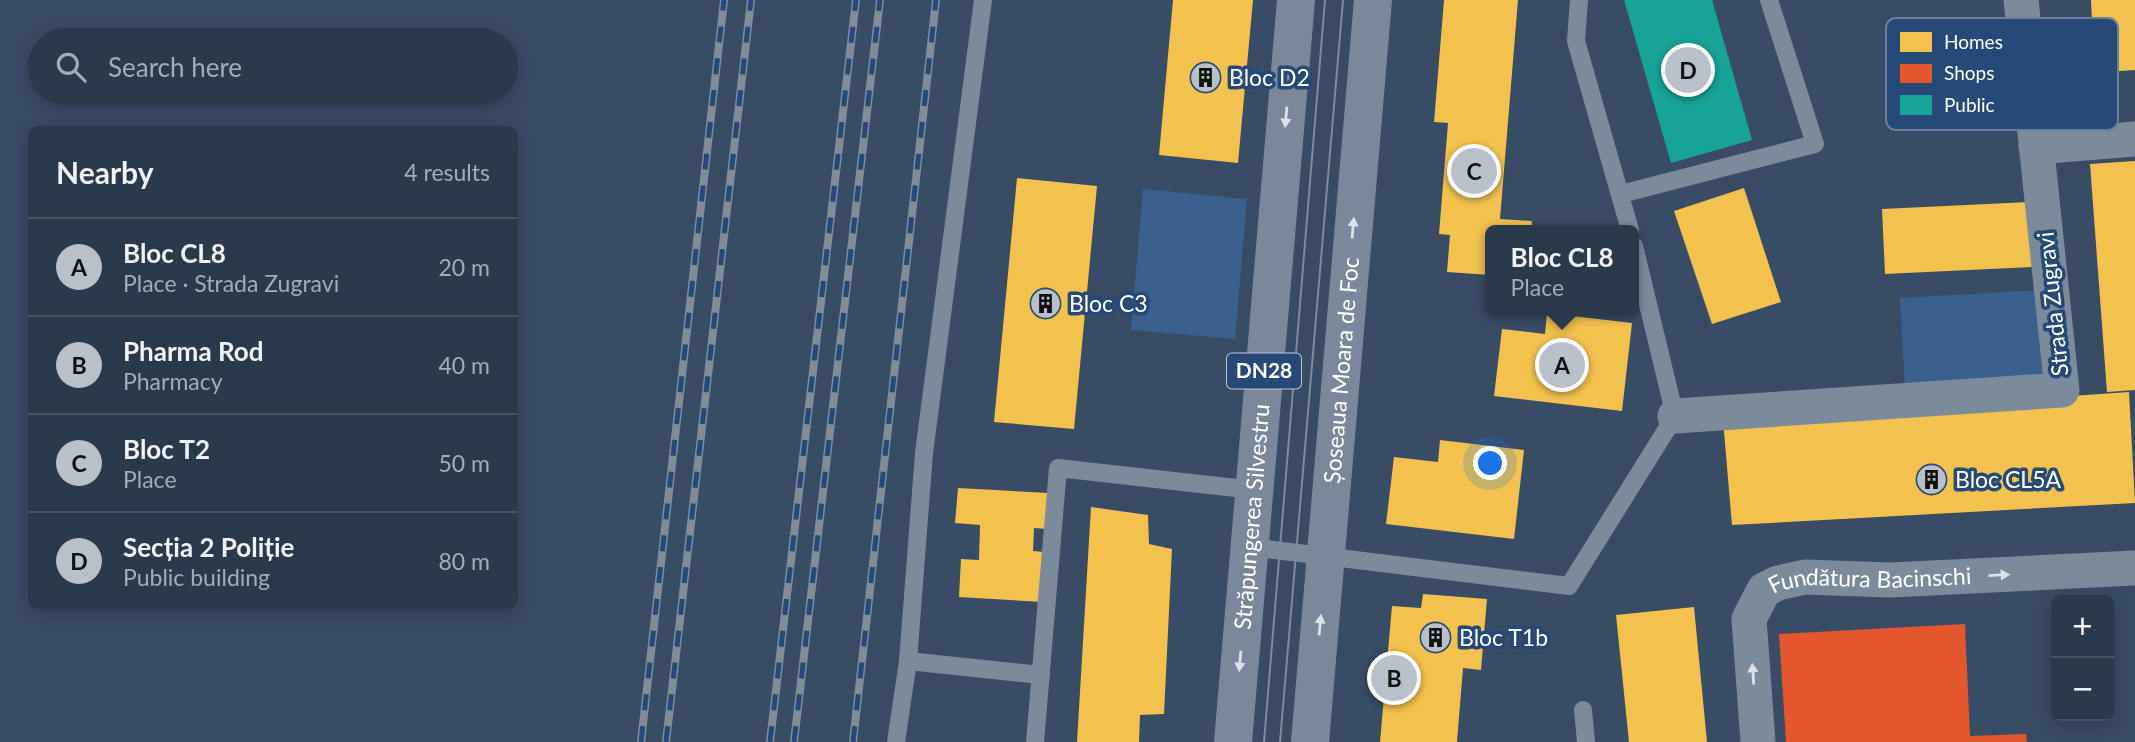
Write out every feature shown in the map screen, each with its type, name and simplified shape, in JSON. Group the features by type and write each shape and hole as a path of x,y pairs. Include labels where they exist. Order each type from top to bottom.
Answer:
{"main road":[{"name":"Străpungerea Silvestru","path":"1233,742 1296,0"},
{"name":"Șoseaua Moara de Foc","path":"1310,742 1373,0"}],"street":[{"name":"Strada Zugravi","path":"2021,0 2023,18"},
{"name":"Strada Zugravi","path":"1675,416 2062,390 2034,130"},
{"path":"2036,147 2135,139"},
{"name":"Fundătura Bacinschi","path":"1758,742 1749,619 1764,590 1778,583 1805,577 1890,580 2135,568"}],"lane":[{"path":"896,742 908,660 925,453 983,0"},
{"path":"1579,0 1576,41 1629,225"},
{"path":"1621,194 1815,144 1769,0"},
{"path":"1250,548 1569,586 1675,416 1639,267"},
{"path":"1035,742 1058,468 1254,490"},
{"path":"908,660 1041,675"},
{"path":"1583,710 1586,742"}],"shaded area":[{"path":"1143,189 1247,199 1235,339 1131,330"},
{"path":"2042,290 2047,380 1905,388 1900,298"}],"building: Homes":[{"name":"Bloc D2","path":"1173,0 1253,0 1238,163 1159,155"},
{"path":"1444,0 1518,0 1500,219 1532,221 1532,225 1485,225 1485,275 1447,272 1450,235 1439,234 1448,123 1434,122"},
{"path":"2091,0 2135,0 2135,70 2118,71 2118,18 2092,18"},
{"path":"2135,161 2135,390 2107,392 2090,164"},
{"name":"Bloc C3","path":"1017,178 1097,186 1074,429 994,422"},
{"path":"1744,188 1781,302 1712,324 1674,211"},
{"path":"2029,202 2032,267 1885,274 1882,209"},
{"path":"1547,316 1572,316 1632,323 1622,411 1494,396 1502,329 1545,334"},
{"name":"Bloc CL5A","path":"2129,392 2135,503 1732,525 1723,420"},
{"path":"1440,440 1524,450 1514,539 1386,524 1394,457 1438,462"},
{"path":"958,488 1049,493 1047,529 1034,528 1033,551 1044,552 1042,602 959,597 961,559 979,560 980,525 955,523"},
{"path":"1091,507 1148,515 1149,544 1172,549 1164,714 1140,715 1139,742 1077,742"},
{"name":"Bloc T1b","path":"1423,594 1487,599 1481,670 1463,668 1457,742 1380,742 1392,606 1421,608"},
{"path":"1694,607 1707,742 1629,742 1616,615"}],"building: Shops":[{"path":"1965,624 1970,736 2026,734 2027,742 1786,742 1779,634"}],"building: Public":[{"path":"1624,0 1712,0 1752,140 1671,163"}],"tram line":[{"path":"1264,742 1325,0"},
{"path":"1280,742 1343,0"}],"railway":[{"path":"641,742 724,0"},
{"path":"666,742 751,0"},
{"path":"770,742 856,0"},
{"path":"794,742 880,0"},
{"path":"853,742 936,0"}],"place":[{"name":"Secția 2 Poliție","path":"1688,70"},
{"name":"Bloc D2","path":"1206,78"},
{"name":"Bloc T2","path":"1474,171"},
{"name":"Bloc C3","path":"1046,304"},
{"name":"Bloc CL8","path":"1562,365"},
{"name":"Bloc CL5A","path":"1932,480"},
{"name":"Bloc T1b","path":"1436,638"},
{"name":"Pharma Rod","path":"1394,678"}]}
